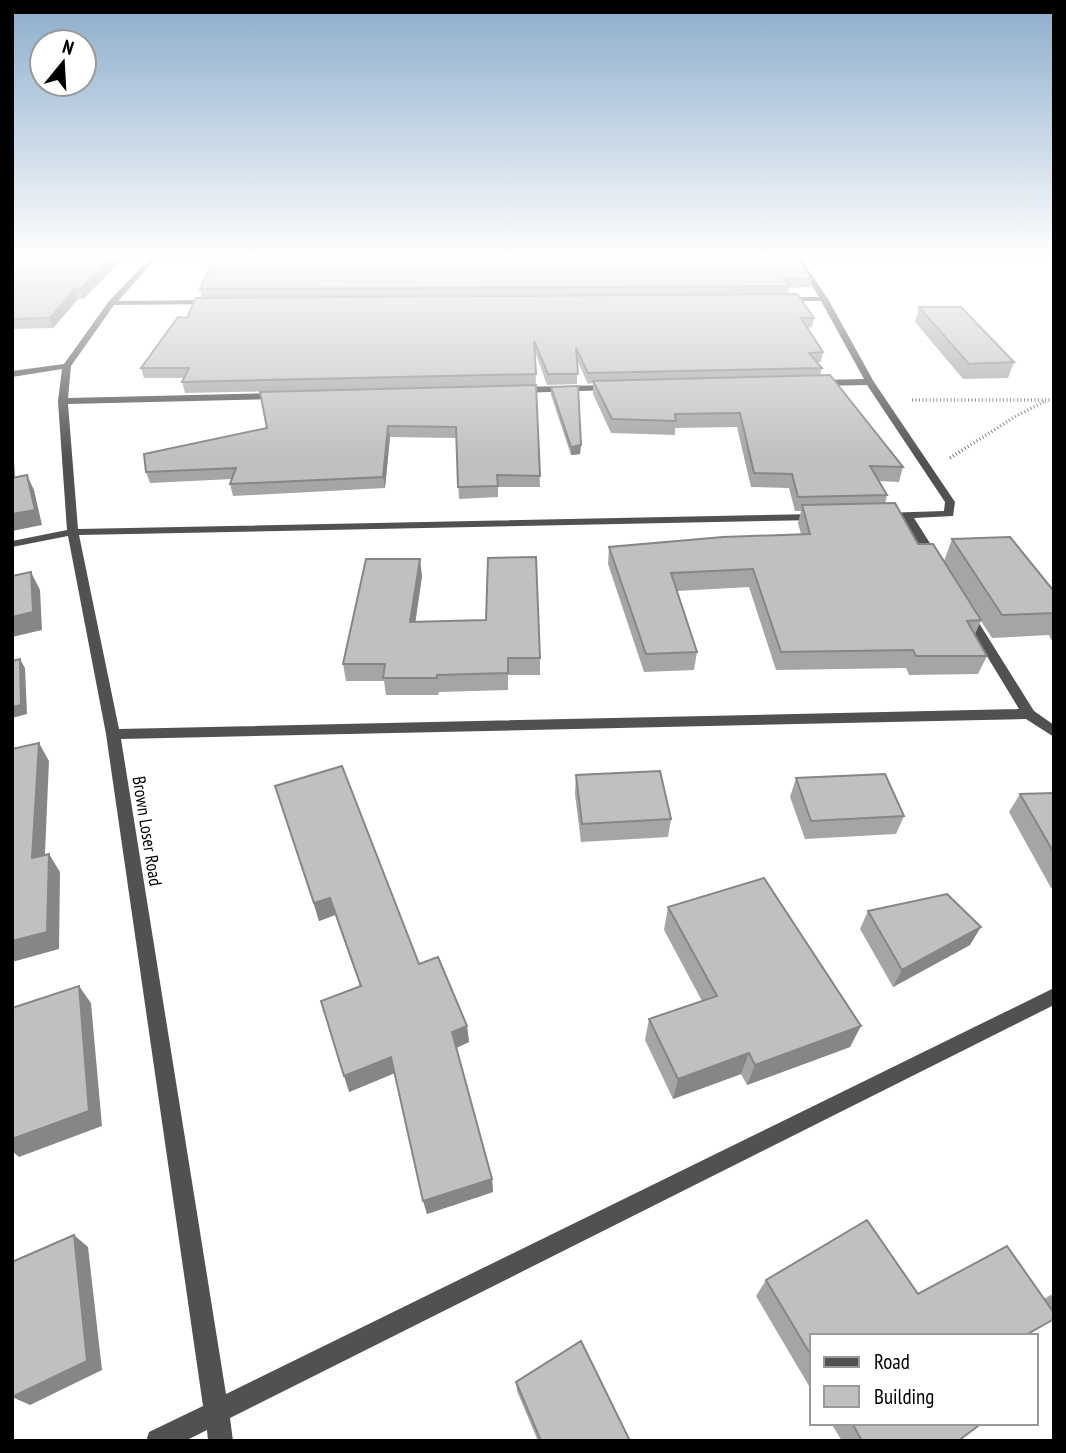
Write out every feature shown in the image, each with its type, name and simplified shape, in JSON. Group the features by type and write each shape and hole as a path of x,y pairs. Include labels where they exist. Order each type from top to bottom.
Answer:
{"street":[{"name":"Brown Loser Road","path":"97,324 67,366 63,401 73,532 113,734 221,1441"},
{"path":"838,324 870,382 950,502 949,514 865,516"},
{"path":"12,374 67,366"},
{"path":"814,383 870,382"},
{"path":"508,390 619,388"},
{"path":"63,401 285,396"},
{"path":"907,516 943,574"},
{"path":"12,544 73,532 824,517"},
{"path":"964,609 1029,714 1054,732"},
{"path":"113,734 1029,714"},
{"path":"158,1441 1054,996"}],"path":[{"path":"883,400 1054,400"},
{"path":"931,471 990,432 1047,400"}],"building":[{"path":"173,324 805,324 823,352 809,353 822,368 588,373 576,348 578,374 548,374 534,341 536,374 182,382 189,368 141,368"},
{"path":"934,324 977,324 1014,362 969,364"},
{"path":"830,375 903,467 870,466 887,495 798,497 792,474 754,473 740,413 675,414 676,421 612,419 593,381"},
{"path":"536,385 540,476 497,475 498,486 458,487 456,427 388,426 383,477 230,484 236,468 146,472 144,454 267,428 260,392"},
{"path":"578,386 581,445 571,447 551,387"},
{"path":"27,475 35,510 12,514 12,478"},
{"path":"895,503 918,544 933,544 981,620 967,621 987,656 916,656 913,650 781,652 753,569 671,573 697,652 646,654 609,547 723,537 810,534 802,505"},
{"path":"1010,537 1054,589 1054,613 1002,615 952,539"},
{"path":"536,557 540,658 508,658 508,673 437,675 437,678 383,678 385,664 343,664 366,559 420,559 410,622 486,620 488,558"},
{"path":"31,572 33,612 12,617 12,576"},
{"path":"20,659 21,705 12,707 12,661"},
{"path":"39,743 32,858 49,854 47,932 12,941 12,749"},
{"path":"342,766 419,964 438,957 467,1026 452,1032 492,1179 423,1201 391,1057 344,1076 321,1001 361,986 330,898 314,903 275,786"},
{"path":"660,771 671,819 582,824 576,775"},
{"path":"885,774 904,816 811,821 796,778"},
{"path":"1054,793 1054,853 1020,794"},
{"path":"764,878 861,1026 755,1065 749,1053 678,1079 649,1019 717,996 668,907"},
{"path":"947,894 981,927 902,970 868,911"},
{"path":"79,986 89,1111 12,1139 12,1008"},
{"path":"867,1220 918,1294 1007,1246 1054,1313 1054,1319 1028,1334 810,1334 810,1354 766,1280"},
{"path":"74,1235 87,1361 12,1397 12,1262"},
{"path":"581,1341 630,1441 541,1441 516,1382"},
{"path":"853,1425 979,1425 958,1441 862,1441"}]}
